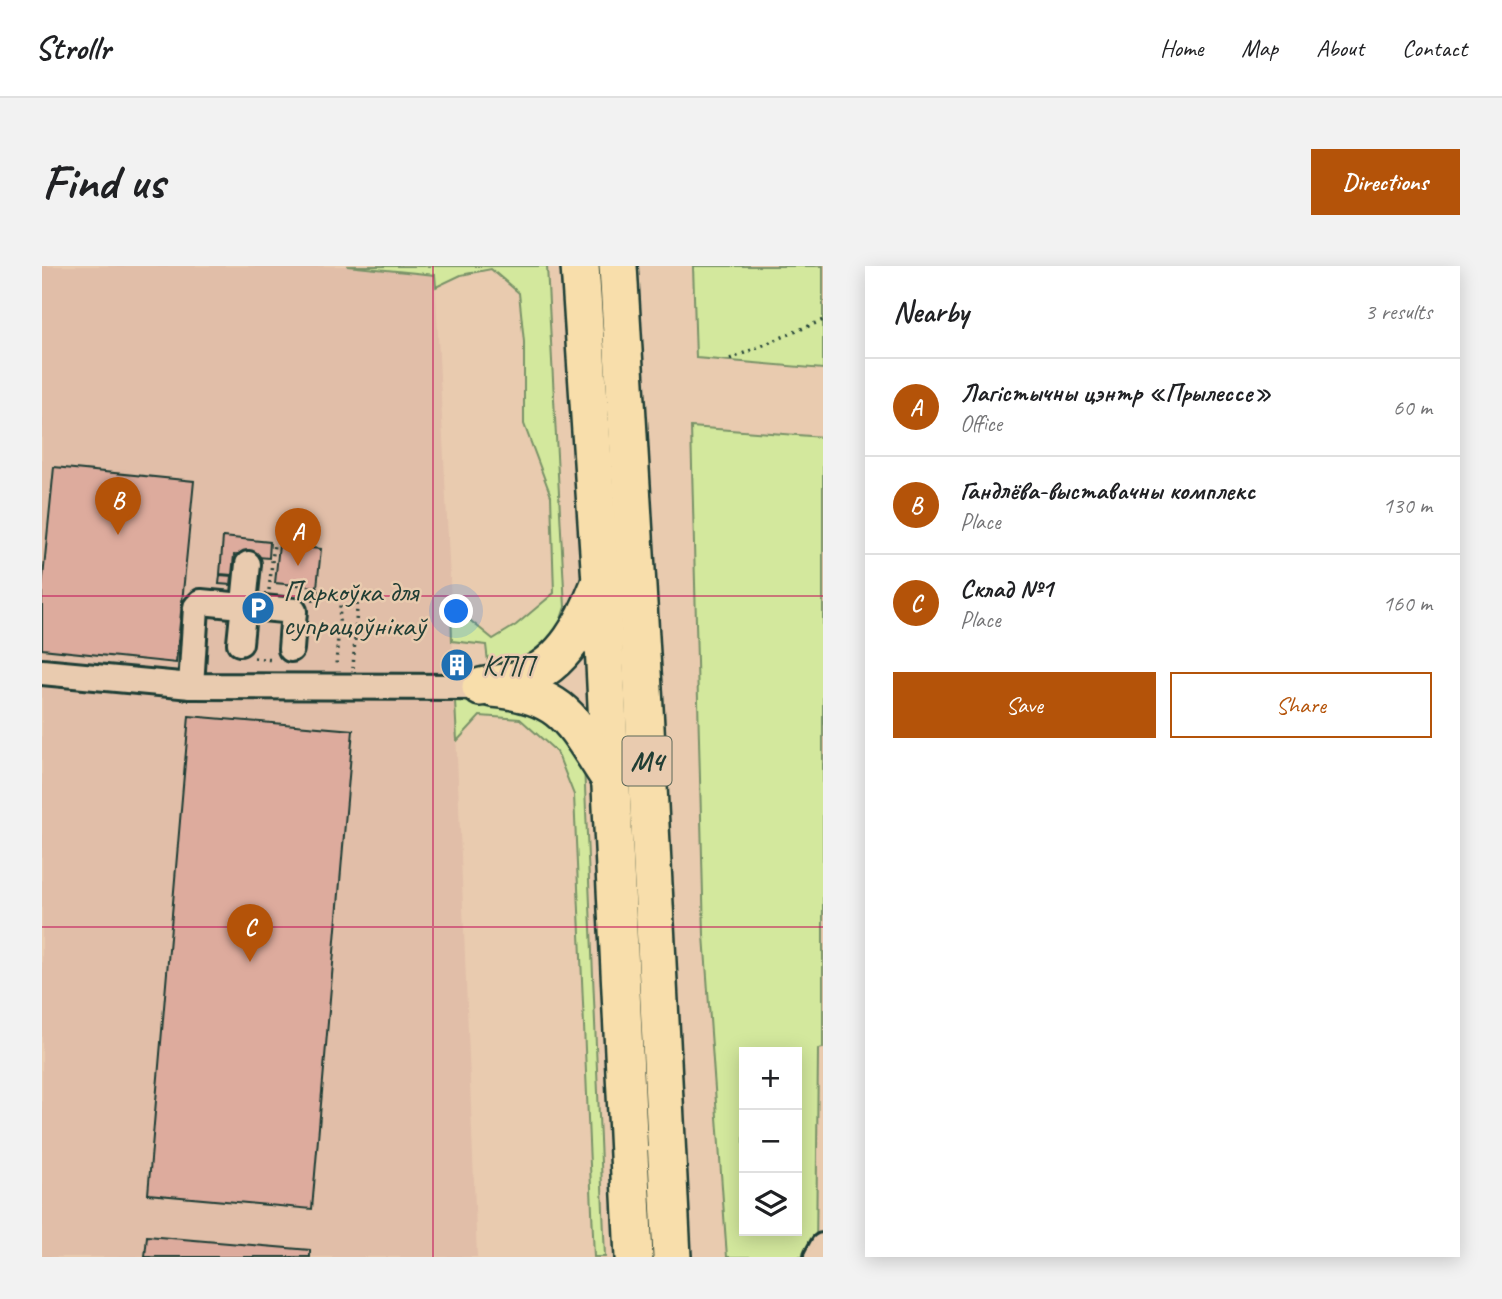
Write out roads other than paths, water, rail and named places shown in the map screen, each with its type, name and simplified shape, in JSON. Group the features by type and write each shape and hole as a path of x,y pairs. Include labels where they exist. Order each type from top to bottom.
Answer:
{"highway":[{"name":"М4","path":"580,266 601,582 634,1257"},
{"name":"М4","path":"618,266 672,1257"},
{"path":"481,687 525,678 558,656 569,645 588,615 601,582"},
{"path":"481,687 523,691 561,709 577,728 610,779"}],"lane":[{"path":"240,643 248,564"},
{"path":"191,686 196,607 201,602 294,611 291,649"},
{"path":"42,672 191,686 481,687"},
{"path":"817,1257 823,1246"}],"place":[{"name":"Гандлёва-выставачны комплекс","path":"118,535"},
{"name":"Лагістычны цэнтр «Прылессе»","path":"298,566"},
{"name":"Паркоўка для супрацоўнікаў","path":"258,608"},
{"name":"КПП","path":"457,665"},
{"name":"Склад №1","path":"250,962"}]}
